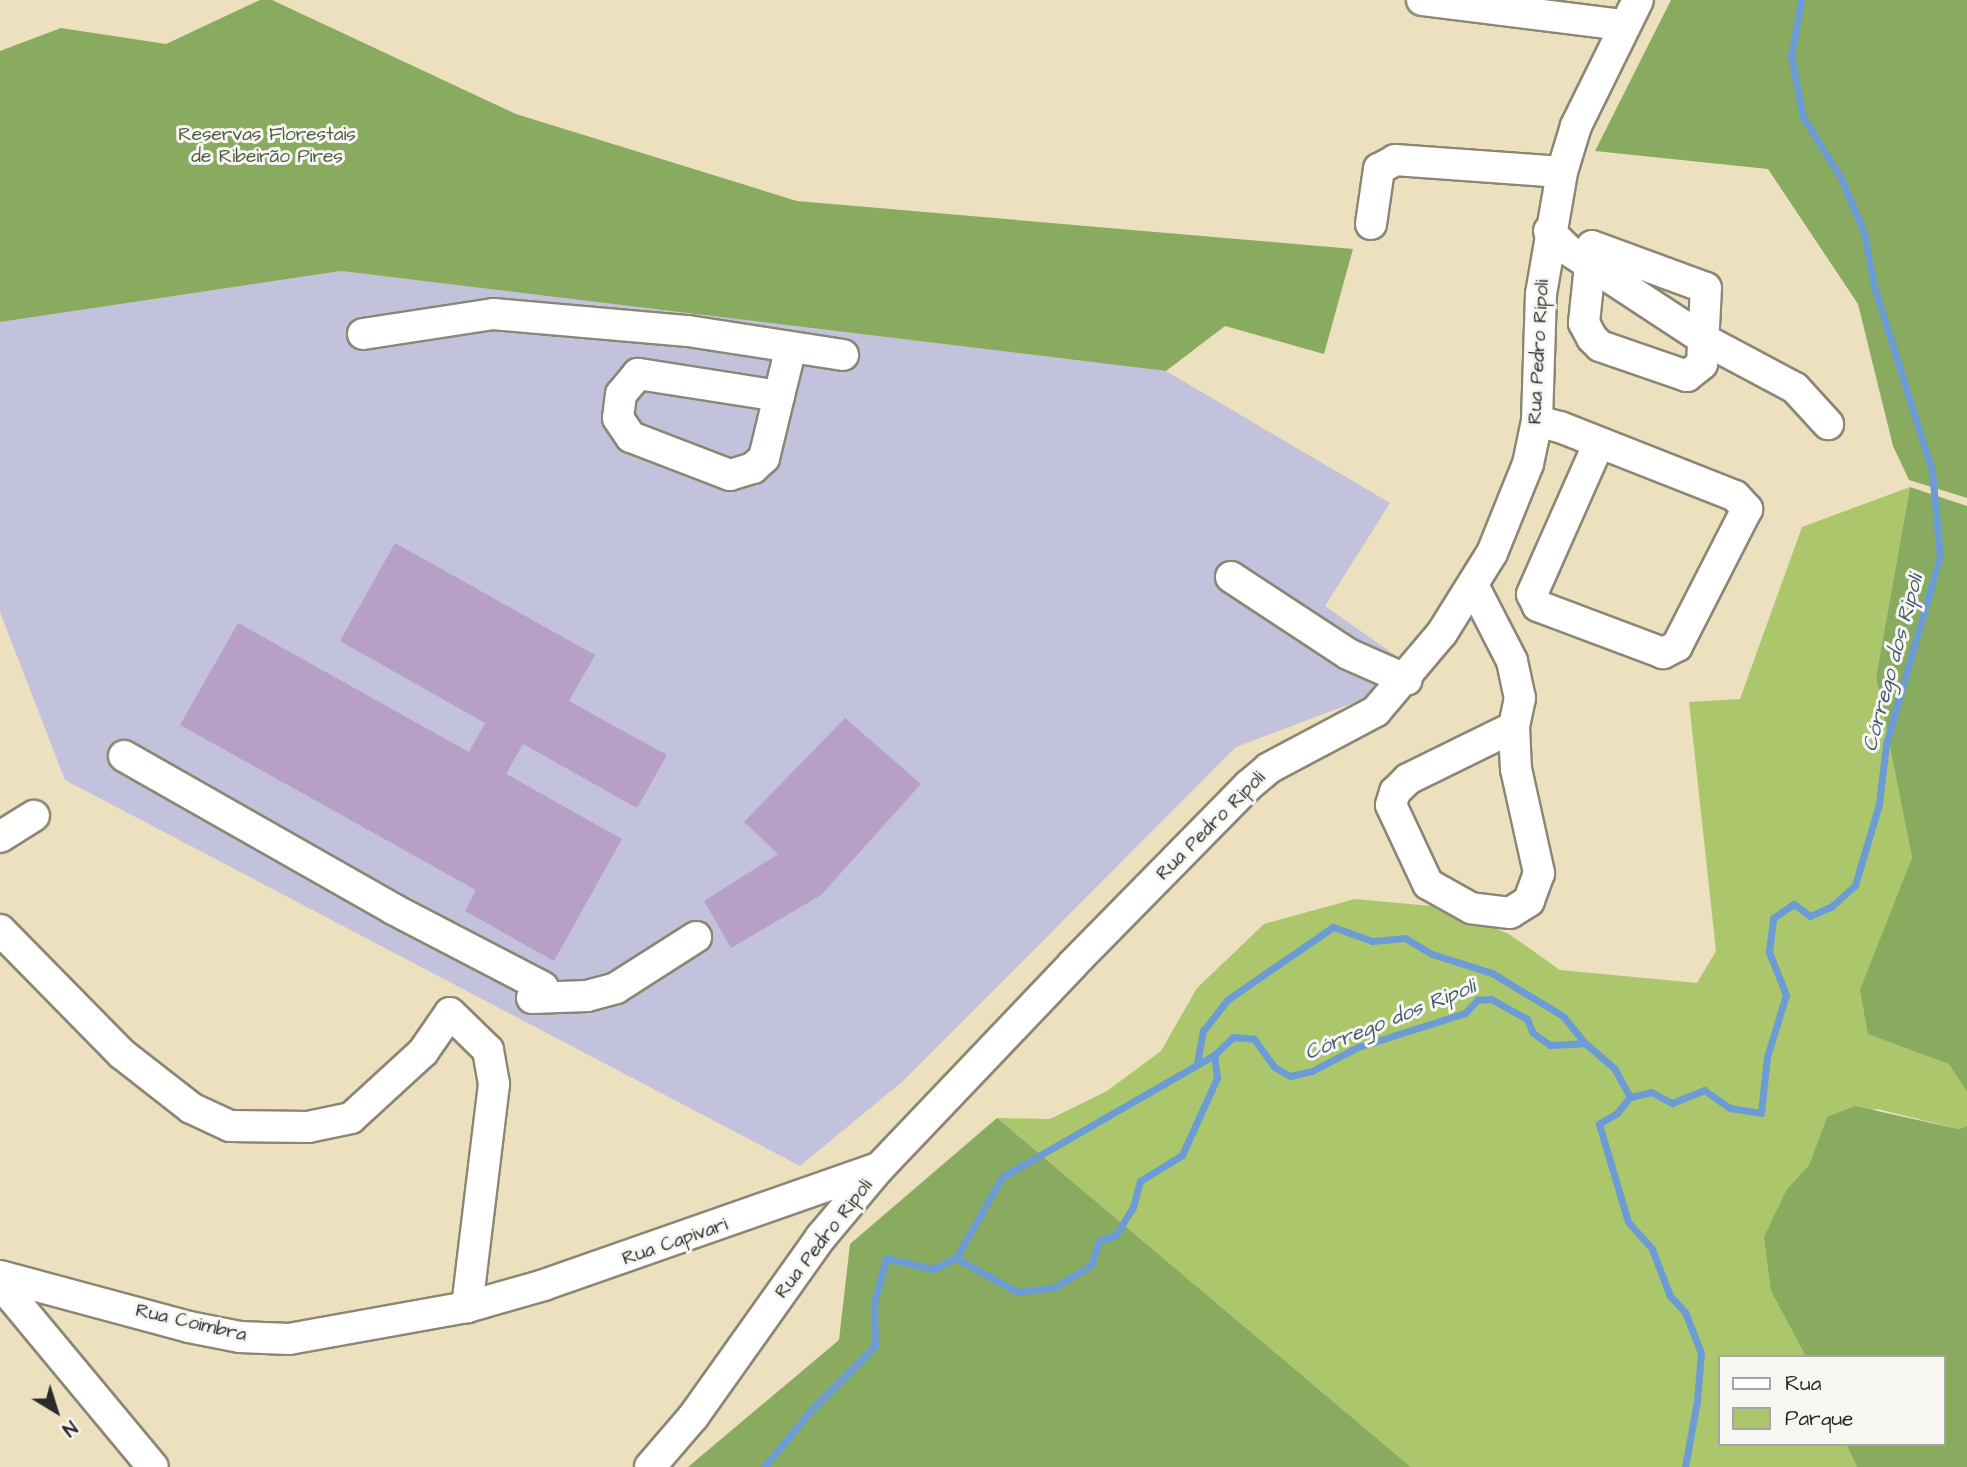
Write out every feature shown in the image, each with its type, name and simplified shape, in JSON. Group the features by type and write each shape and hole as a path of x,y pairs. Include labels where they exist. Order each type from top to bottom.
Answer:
{"street":[{"path":"1422,0 1622,25"},
{"name":"Rua Pedro Ripoli","path":"650,1467 693,1417 821,1237 879,1168 1249,785 1269,768 1376,711 1407,680 1473,584 1512,512 1537,421 1541,294 1549,231 1562,172 1576,126 1622,25 1638,0"},
{"path":"1371,224 1379,169 1395,160 1562,172"},
{"path":"1549,231 1588,263 1705,340 1795,388 1828,424"},
{"path":"1592,246 1706,288 1702,364 1687,376 1600,346 1584,323 1588,263 1592,246"},
{"path":"363,334 493,314 688,331 843,355"},
{"path":"779,396 638,374 621,394 618,418 631,437 730,475 753,468 764,458 791,347"},
{"path":"1537,421 1599,443 1734,496 1747,509 1677,646 1662,653 1538,607 1532,594 1599,443"},
{"path":"1231,577 1348,654 1407,680"},
{"path":"1473,584 1518,679 1520,698 1514,727 1516,769 1539,873 1529,901 1510,913 1471,908 1428,884 1391,805 1395,792 1408,779 1514,727"},
{"path":"124,756 538,993 587,996 616,988 696,937"},
{"path":"0,837 34,816"},
{"path":"0,930 122,1054 191,1108 230,1126 308,1127 351,1118 423,1052 450,1013 488,1049 493,1074 467,1307"},
{"name":"Rua Capivari","path":"467,1307 617,1262 879,1168"},
{"name":"Rua Coimbra","path":"0,1276 240,1337 289,1339 467,1307"},
{"path":"0,1283 153,1467"}],"shaded area":[{"path":"341,271 1166,371 1390,503 1325,606 1402,660 1371,696 1236,747 903,1081 800,1166 65,780 0,612 0,322"}],"green space":[{"name":"Reservas Florestais de Ribeirão Pires","path":"260,0 272,0 516,114 797,201 1353,249 1324,354 1225,326 1166,371 341,271 0,322 0,51 61,28 166,44"},
{"path":"1671,0 1967,0 1967,498 1909,480 1893,446 1858,304 1768,169 1595,151"},
{"path":"1910,487 1876,677 1912,858 1912,1048 1950,1064 1967,1092 1967,1126 1958,1129 1878,1109 1827,1117 1809,1165 1787,1189 1771,1291 1805,1355 1718,1355 1718,1446 1847,1446 1857,1467 1411,1467 997,1118 1050,1119 1107,1091 1161,1051 1197,988 1264,924 1355,899 1442,907 1509,934 1560,970 1697,983 1716,951 1689,702 1740,699 1802,527"},
{"path":"1910,487 1967,506 1967,1092 1949,1064 1868,1034 1860,990 1912,858 1876,677"},
{"path":"1855,1106 1958,1129 1967,1126 1967,1467 1857,1467 1847,1446 1946,1446 1946,1355 1805,1355 1771,1291 1764,1237 1787,1189 1809,1165 1827,1117"},
{"path":"997,1118 1411,1467 688,1467 839,1340 850,1244"}],"building":[{"path":"395,543 595,655 569,701 667,755 637,808 523,744 506,774 622,839 554,961 465,911 476,890 180,725 238,623 469,752 485,723 340,641"},
{"path":"845,718 921,784 821,895 731,948 704,901 778,854 744,822"}],"waterway":[{"name":"Córrego dos Ripoli","path":"764,1467 812,1409 875,1346 874,1303 886,1258 933,1269 956,1258 1002,1177 1214,1055 1233,1037 1254,1039 1274,1067 1290,1076 1312,1071 1358,1047 1465,1013 1477,1000 1491,999 1527,1019 1533,1033 1550,1045 1585,1043 1614,1068 1630,1097 1651,1092 1672,1103 1704,1090 1730,1108 1761,1113 1767,1057 1786,995 1769,952 1773,918 1794,904 1810,916 1832,906 1855,885 1879,804 1886,744 1940,556 1932,471 1874,286 1864,233 1841,178 1803,117 1791,57 1801,0"},
{"name":"Córrego dos Ripoli","path":"1197,1064 1203,1031 1227,1000 1333,927 1372,941 1405,938 1432,954 1492,973 1563,1016 1585,1043"},
{"name":"Córrego dos Ripoli","path":"956,1258 1017,1292 1055,1287 1091,1265 1099,1241 1116,1235 1133,1207 1140,1181 1182,1155 1217,1078 1214,1055"},
{"path":"1630,1097 1617,1113 1599,1124 1628,1222 1652,1249 1670,1296 1685,1312 1701,1353 1697,1401 1685,1467"}]}
